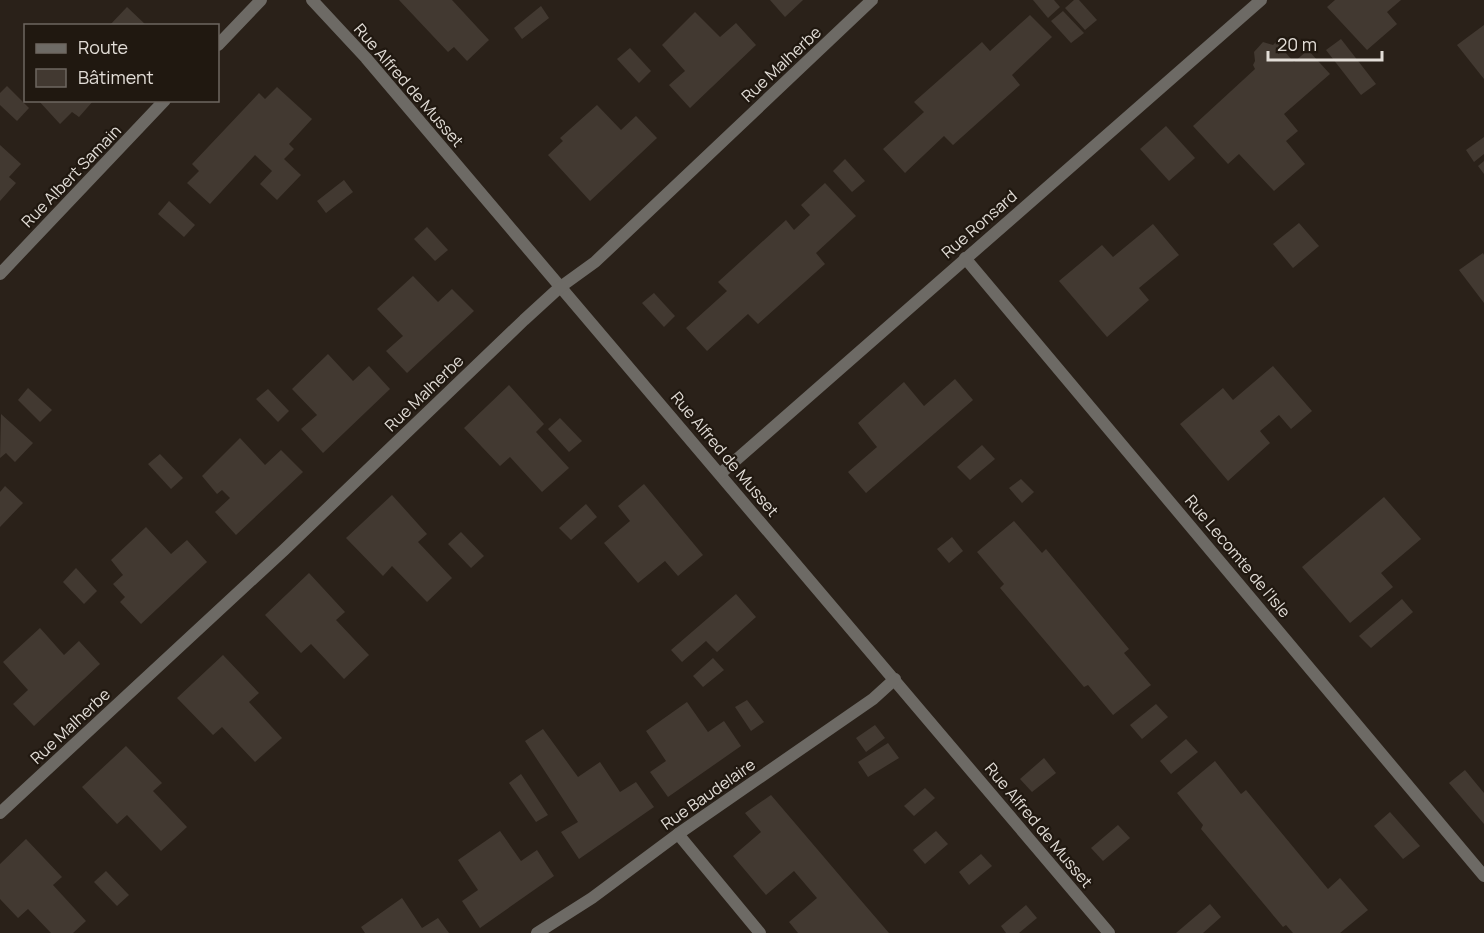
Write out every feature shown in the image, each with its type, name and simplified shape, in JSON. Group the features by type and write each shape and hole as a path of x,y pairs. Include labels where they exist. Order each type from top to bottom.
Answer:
{"street":[{"path":"219,44 261,0"},
{"name":"Rue Alfred de Musset","path":"312,0 366,58 1109,933"},
{"name":"Rue Malherbe","path":"0,813 284,550 524,320 559,288 595,262 872,0"},
{"name":"Rue Ronsard","path":"720,474 1261,0"},
{"name":"Rue Albert Samain","path":"0,274 163,102"},
{"name":"Rue Lecomte de l'Isle","path":"965,258 1484,876"},
{"name":"Rue Baudelaire","path":"537,933 592,898 678,834 873,699 895,679"},
{"path":"678,834 760,933"}],"building":[{"path":"399,0 452,0 489,40 467,61 454,47 448,52"},
{"path":"770,0 803,0 785,17"},
{"path":"1033,0 1054,0 1060,7 1048,18"},
{"path":"1074,0 1079,0 1097,20 1085,30 1065,8"},
{"path":"1335,0 1401,0 1387,12 1397,24 1367,50 1327,7"},
{"path":"541,6 549,18 522,39 514,28"},
{"path":"127,7 145,24 111,24"},
{"path":"1063,11 1084,33 1071,43 1051,21"},
{"path":"695,12 720,37 736,23 756,45 690,108 669,85 685,71 662,45"},
{"path":"1030,15 1052,37 1012,75 1020,85 953,145 944,136 905,173 883,149 924,112 914,102 982,42 990,51"},
{"path":"1484,25 1484,79 1457,45"},
{"path":"1341,39 1376,84 1361,95 1326,50"},
{"path":"1263,42 1273,45 1276,42 1294,62 1308,50 1330,74 1284,114 1298,131 1286,141 1305,164 1274,191 1239,154 1228,164 1193,126 1255,69 1254,52"},
{"path":"630,48 651,71 639,83 617,59"},
{"path":"7,86 29,108 17,121 0,105 0,93"},
{"path":"277,87 312,119 289,144 294,149 284,159 301,175 277,200 260,184 272,171 255,155 210,204 187,183 199,171 192,164 259,93 265,99"},
{"path":"40,102 92,102 79,117 72,112 60,124"},
{"path":"597,105 621,130 636,116 657,138 590,201 548,155 563,141 560,138"},
{"path":"1166,126 1195,158 1169,181 1140,149"},
{"path":"1484,137 1484,154 1474,162 1466,150"},
{"path":"0,145 21,164 9,177 16,183 0,201"},
{"path":"845,159 865,181 852,192 833,171"},
{"path":"1484,161 1484,174 1478,166"},
{"path":"344,180 353,192 326,213 317,201"},
{"path":"825,183 856,216 816,253 825,264 758,324 748,314 707,351 686,328 727,291 718,282 786,220 794,230 810,215 801,205"},
{"path":"169,201 195,225 184,237 158,214"},
{"path":"1299,223 1319,246 1293,268 1273,244"},
{"path":"1153,224 1179,255 1139,288 1149,300 1107,337 1059,281 1102,245 1113,257"},
{"path":"427,227 448,250 435,261 414,239"},
{"path":"1483,253 1484,255 1484,303 1459,270"},
{"path":"413,276 438,302 452,289 474,311 407,373 386,351 403,336 377,309"},
{"path":"654,293 675,316 664,327 642,303"},
{"path":"328,354 353,381 369,366 390,389 323,453 301,429 317,415 292,389"},
{"path":"1273,366 1312,411 1291,429 1279,415 1260,431 1270,443 1228,481 1180,424 1223,388 1233,400"},
{"path":"955,379 973,400 866,493 848,472 877,447 858,423 904,382 924,406"},
{"path":"509,385 544,424 536,432 569,468 542,492 510,457 500,466 464,428"},
{"path":"28,388 52,410 40,422 18,400"},
{"path":"268,389 289,411 278,422 256,399"},
{"path":"1,414 33,443 15,462 6,453 0,458"},
{"path":"560,418 582,441 569,452 548,429"},
{"path":"240,438 265,465 281,450 303,472 236,535 215,512 230,498 222,490 217,494 202,476"},
{"path":"982,445 995,459 970,480 957,467"},
{"path":"160,454 183,478 171,489 148,464"},
{"path":"1021,479 1034,492 1022,503 1009,488"},
{"path":"644,484 703,555 678,576 665,561 638,583 604,543 630,521 618,506"},
{"path":"5,486 23,503 0,527 0,492"},
{"path":"392,495 427,534 418,542 452,578 427,602 392,566 383,576 346,538"},
{"path":"1384,497 1421,539 1381,573 1393,587 1350,623 1302,567"},
{"path":"586,504 597,517 571,540 559,528"},
{"path":"1014,521 1042,553 1046,549 1129,649 1124,653 1151,685 1113,715 1088,685 1084,687 1000,588 1004,584 977,552"},
{"path":"146,527 171,554 187,540 207,562 141,624 120,602 125,597 113,584 123,575 111,560"},
{"path":"461,532 484,556 471,568 448,544"},
{"path":"952,537 963,551 949,563 937,549"},
{"path":"76,568 97,591 84,604 63,582"},
{"path":"309,573 345,612 336,620 369,655 344,679 311,644 301,653 265,615"},
{"path":"736,594 756,617 717,652 706,641 682,662 671,650"},
{"path":"1402,599 1413,612 1371,648 1359,636"},
{"path":"40,628 64,655 79,641 100,664 34,726 13,704 28,690 3,662"},
{"path":"223,655 259,693 249,702 282,738 255,762 222,727 213,735 177,698"},
{"path":"713,658 724,670 703,687 693,676"},
{"path":"747,700 764,722 751,731 735,707"},
{"path":"687,702 708,732 724,721 741,746 668,797 650,772 666,761 646,731"},
{"path":"1156,704 1168,717 1142,739 1130,725"},
{"path":"875,725 885,738 866,752 856,738"},
{"path":"543,729 578,777 600,762 620,792 636,782 654,807 579,859 561,832 578,822 525,741"},
{"path":"1186,739 1198,752 1171,774 1160,761"},
{"path":"888,743 899,758 868,777 858,762"},
{"path":"126,746 162,783 153,791 187,827 161,851 127,815 117,824 82,787"},
{"path":"1044,758 1056,773 1032,792 1020,779"},
{"path":"1215,761 1241,794 1246,790 1328,889 1340,878 1368,910 1340,933 1293,933 1286,925 1283,927 1201,829 1203,825 1177,793"},
{"path":"1465,770 1484,793 1484,824 1449,783"},
{"path":"521,774 548,815 536,822 509,783"},
{"path":"925,788 935,798 914,816 904,806"},
{"path":"771,795 889,933 798,933 789,922 817,898 794,871 766,895 733,856 761,832 745,813"},
{"path":"1390,812 1420,846 1403,859 1374,826"},
{"path":"1118,825 1130,838 1103,861 1091,848"},
{"path":"500,831 521,861 537,850 554,876 480,928 462,901 478,890 458,860"},
{"path":"936,831 948,844 925,864 913,850"},
{"path":"26,839 62,877 53,885 86,921 73,933 51,933 28,909 18,918 0,899 0,864"},
{"path":"981,854 992,866 969,885 959,872"},
{"path":"106,871 129,895 117,906 94,882"},
{"path":"402,898 422,928 438,918 449,933 365,933 361,927"},
{"path":"1210,904 1221,917 1203,933 1176,933"},
{"path":"1026,905 1037,918 1019,933 1006,933 1001,926"}]}
